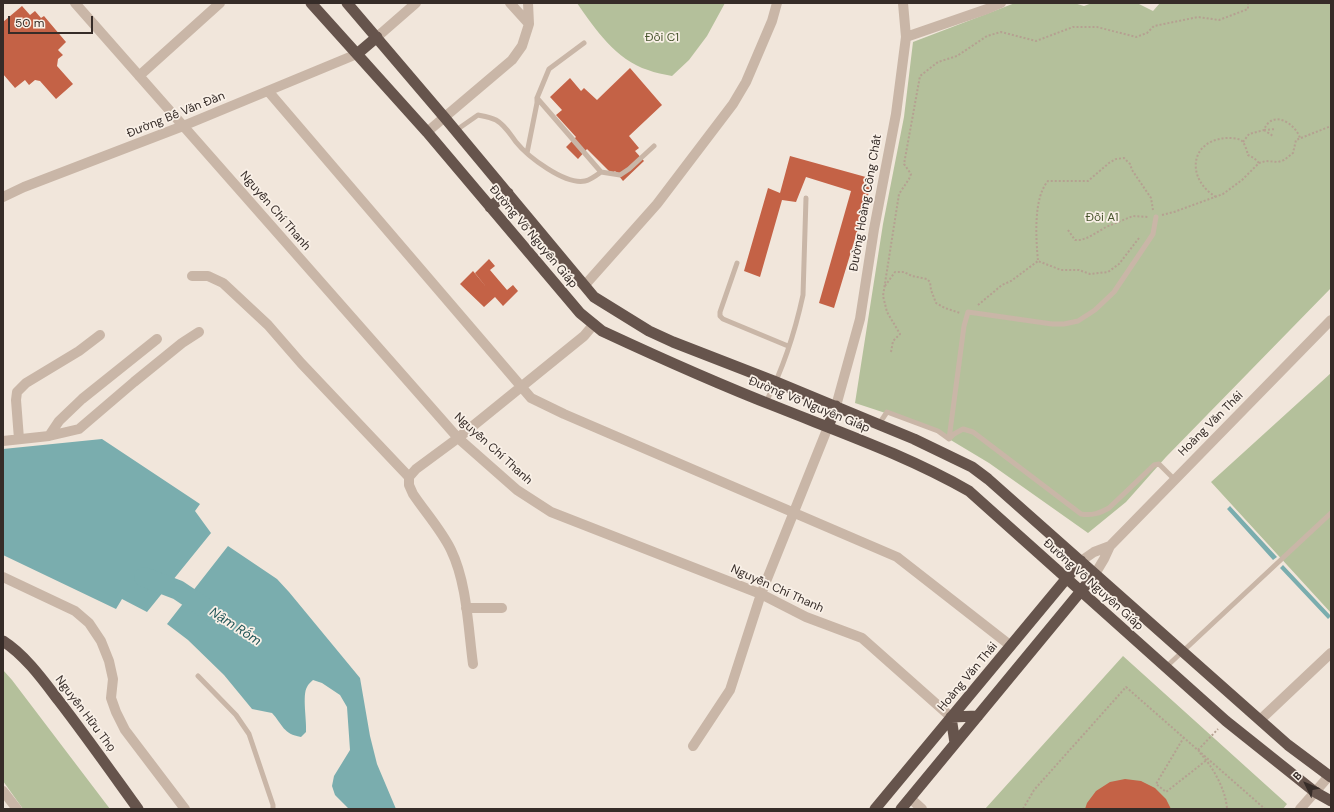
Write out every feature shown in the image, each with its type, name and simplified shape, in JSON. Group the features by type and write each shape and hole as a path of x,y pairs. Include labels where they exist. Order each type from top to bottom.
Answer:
{"highway":[{"name":"Đường Võ Nguyên Giáp","path":"312,3 426,132 580,313 602,331 642,350 916,463 969,491 1226,721 1315,792 1331,801"},
{"name":"Đường Võ Nguyên Giáp","path":"347,3 594,297 650,331 673,342 836,406 914,439 972,467 988,479 1288,745 1330,776"},
{"path":"357,54 377,37"},
{"path":"490,207 508,193"},
{"path":"828,427 836,406"},
{"name":"Hoàng Văn Thái","path":"875,809 1081,561"},
{"path":"901,809 1095,574"},
{"name":"Nguyễn Hữu Thọ","path":"3,641 9,645 38,674 78,725 138,809"},
{"path":"955,743 951,717 978,716"}],"street":[{"name":"Nguyễn Chí Thanh","path":"75,3 458,438 517,490 551,512 761,594 806,617 862,638 951,717"},
{"path":"138,76 220,3"},
{"path":"377,37 416,3"},
{"path":"510,3 530,24"},
{"path":"426,132 445,118 512,60 522,46 530,24 528,3"},
{"path":"585,286 657,204 733,104 746,82 772,21 777,3"},
{"name":"Đường Hoàng Công Chất","path":"836,406 860,319 874,229 896,114 906,37 902,3"},
{"path":"906,37 1001,3"},
{"name":"Đường Bế Văn Đàn","path":"3,197 24,187 183,126 357,54"},
{"path":"268,91 531,398 564,414 897,557 1011,646"},
{"path":"192,276 208,276 223,282 268,325 301,363 409,477 413,494 450,549 460,578 466,608 473,664"},
{"name":"Hoàng Văn Thái","path":"1110,546 1331,320"},
{"path":"409,477 416,469 458,438 584,336 594,324"},
{"path":"3,441 49,436 79,430 134,382 182,343 199,332"},
{"path":"19,439 16,406 17,392 26,383 79,351 100,336"},
{"path":"49,436 59,421 82,399 157,340"},
{"path":"693,746 730,690 761,594 828,427"},
{"path":"1081,561 1094,552 1110,546"},
{"path":"1095,574 1110,546"},
{"path":"3,577 75,611 89,622 101,641 109,661 112,679 111,698 125,730 185,809"},
{"path":"466,608 502,608"},
{"path":"1260,720 1331,653"},
{"path":"1300,809 1330,776"},
{"path":"3,791 14,808"},
{"path":"910,798 922,809"}],"lane":[{"path":"527,152 537,98 549,69 584,43"},
{"path":"537,98 601,172 620,176 654,146"},
{"path":"455,131 478,115 496,120 508,130 517,143 527,152 541,164 559,175 572,180 584,181 601,172"},
{"path":"766,402 776,382 803,295 806,198"},
{"path":"949,439 964,326 967,314 1052,324 1064,324 1078,321 1095,310 1114,292 1153,234 1156,217"},
{"path":"737,263 720,312 720,316 723,319 788,346"},
{"path":"879,424 887,412 938,431 949,439"},
{"path":"949,439 954,434 962,430 973,432 1081,514 1088,516 1109,508 1154,465 1159,464 1175,480"},
{"path":"1166,667 1182,650 1331,513"},
{"path":"198,676 236,715 249,734 273,804 273,809"}],"path":[{"path":"891,352 893,341 900,334 887,312 883,296 899,194 911,174 904,164 920,76 938,62 957,56 987,36 1001,32 1036,41 1074,26 1097,27 1136,37 1147,33 1154,26 1198,17 1219,20 1248,9 1248,3 1246,3"},
{"path":"1264,130 1271,121 1280,119 1289,123 1299,133 1300,138"},
{"path":"1068,230 1075,240 1081,240 1100,232 1106,227 1133,216 1156,217 1216,197 1242,180 1260,163 1266,161 1278,162 1284,160 1293,153 1296,140 1331,126"},
{"path":"1243,142 1249,134 1264,130 1276,129"},
{"path":"1264,130 1273,136"},
{"path":"1216,197 1208,193 1196,176 1195,168 1197,158 1203,148 1211,141 1221,138 1238,139 1243,142 1248,155 1260,163"},
{"path":"1038,261 1036,242 1037,210 1042,187 1048,181 1088,181 1109,163 1116,159 1124,158 1130,164 1132,170 1151,198 1156,217"},
{"path":"1038,261 1061,270 1079,270 1090,274 1108,272 1119,264 1142,235 1150,238"},
{"path":"884,287 895,272 904,272 912,276 927,279 930,282 930,290 936,303 945,308 967,314 1002,285 1011,281 1038,261"},
{"path":"1023,809 1034,790 1126,687 1193,745 1207,760 1220,781 1227,809"},
{"path":"1198,750 1226,721"},
{"path":"1184,737 1156,784 1166,792 1207,760"},
{"path":"1193,745 1207,760 1264,809"}],"green space":[{"name":"Đồi C1","path":"577,3 725,3 707,36 689,60 672,76 651,71 626,59 599,33"},
{"name":"Đồi A1","path":"1015,3 1074,3 1084,6 1092,3 1137,3 1153,11 1160,3 1331,3 1331,288 1166,457 1126,502 1088,533 989,463 928,427 855,403 883,224 904,117 913,42"},
{"path":"1331,373 1331,613 1211,482"},
{"path":"1123,656 1287,804 1283,809 985,809"},
{"path":"3,670 110,809 23,809 3,781"}],"water":[{"path":"102,439 200,504 195,511 211,533 147,612 122,599 116,609 3,555 3,449"},
{"path":"1230,506 1277,557 1273,560 1227,509"},
{"path":"228,546 277,579 360,678 370,736 377,764 396,809 349,809 335,795 332,786 334,776 350,750 347,707 340,695 322,683 313,680 307,686 305,696 306,732 301,737 290,734 272,713 252,709 224,675 188,640 167,624"},
{"path":"1283,565 1331,616 1328,619 1280,568"}],"building":[{"path":"22,6 30,15 35,11 41,18 44,16 66,42 58,50 63,55 58,59 57,66 73,84 56,99 40,81 35,80 29,85 25,80 15,88 3,74 3,22"},
{"path":"630,68 662,105 629,136 639,148 635,151 644,161 623,181 615,171 612,174 587,149 578,159 566,147 576,137 556,115 562,110 550,97 570,78 581,91 584,88 597,100"},
{"path":"790,156 873,179 834,308 819,303 851,191 806,177 796,202 782,200 760,277 744,271 768,188 780,193"},
{"path":"489,259 495,266 490,270 507,290 513,285 518,291 503,306 495,297 484,307 460,284 473,271 487,288 475,273"},
{"path":"1125,779 1141,781 1155,788 1166,799 1171,809 1085,809 1087,803 1096,791 1110,782"}],"waterway":[{"name":"Nậm Rốm","path":"144,577 178,590 211,612"}]}
